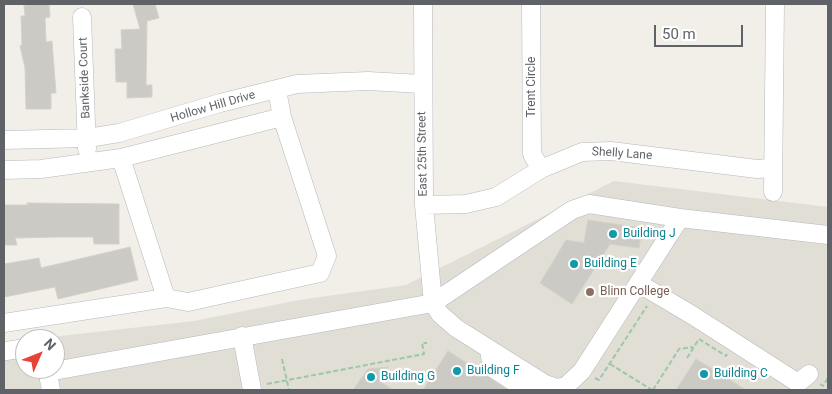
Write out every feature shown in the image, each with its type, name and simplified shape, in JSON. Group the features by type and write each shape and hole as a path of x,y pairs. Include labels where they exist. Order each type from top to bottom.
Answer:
{"street":[{"name":"East 25th Street","path":"423,4 424,205 434,303"},
{"name":"Trent Circle","path":"531,4 532,154 541,169"},
{"path":"773,192 776,4"},
{"name":"Bankside Court","path":"82,17 88,138 86,163"},
{"name":"Hollow Hill Drive","path":"4,140 88,138 119,133 228,100 297,84 368,81 422,84"},
{"path":"4,323 166,298 188,302 320,273 327,256 282,117 276,90"},
{"path":"4,170 41,169 120,158 282,117"},
{"name":"Shelly Lane","path":"424,205 466,204 496,197 541,169 582,152 611,151 757,169 772,168"},
{"path":"120,158 166,298"},
{"path":"65,367 434,303 572,210 589,204 680,218 828,234"},
{"path":"434,303 440,314 456,328 540,381 557,388 572,383 582,371 680,218"},
{"path":"638,283 798,383 809,374"},
{"path":"242,336 256,388"},
{"path":"6,351 15,350"}],"path":[{"path":"592,376 599,380 649,303"},
{"path":"687,358 701,336"},
{"path":"256,388 286,380 424,354 422,343 427,343"},
{"path":"610,364 653,390 679,349 694,347"},
{"path":"282,359 289,390"},
{"path":"823,386 826,388 824,390"}],"shaded area":[{"name":"Blinn College","path":"614,181 828,207 828,390 4,390 4,344 15,342 15,379 65,379 65,336 194,321 299,300 406,285"}],"building":[{"path":"49,4 50,17 45,18 46,42 52,41 56,93 51,93 51,109 26,109 25,68 20,46 22,45 21,16 25,16 24,5"},
{"path":"133,4 155,4 159,18 147,21 146,85 152,85 152,97 127,98 127,82 116,82 115,49 122,49 121,30 140,29"},
{"path":"27,203 119,204 119,244 94,244 93,237 56,237 15,238 17,245 4,245 4,205 28,205"},
{"name":"Building E","path":"588,220 642,228 639,248 610,244 572,304 540,283 566,240 584,243"},
{"path":"130,247 138,280 58,299 55,287 4,297 4,264 39,258 41,268"},
{"name":"Building F","path":"448,351 483,373 507,390 423,390"},
{"name":"Building C","path":"696,359 746,390 676,390"},
{"name":"Building G","path":"388,367 379,381 393,390 353,390 368,369"}],"place":[{"name":"Building J","path":"613,234"},
{"name":"Building E","path":"574,264"},
{"name":"Blinn College","path":"590,292"},
{"name":"Building F","path":"457,371"},
{"name":"Building C","path":"704,374"},
{"name":"Building G","path":"371,377"}]}
